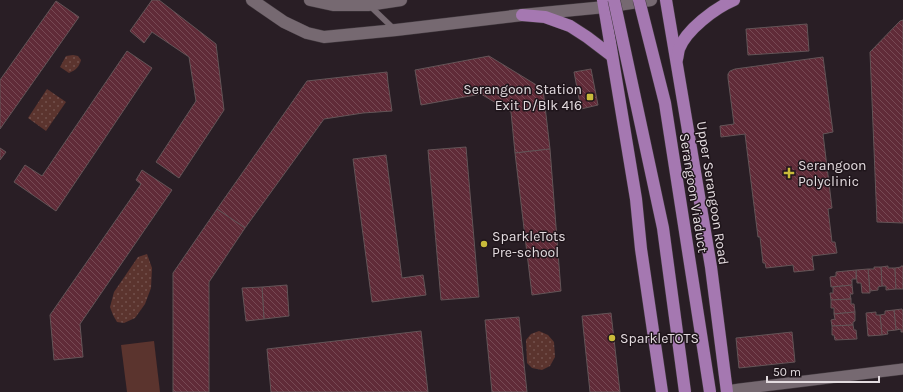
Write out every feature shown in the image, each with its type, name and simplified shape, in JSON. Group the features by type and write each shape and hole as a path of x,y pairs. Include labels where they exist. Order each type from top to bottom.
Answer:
{"main road":[{"path":"252,0 284,22 306,33 324,37 522,15 607,2 651,0"},
{"path":"310,0 333,5 368,5 401,0"},
{"name":"Serangoon Viaduct","path":"639,0 665,103 710,392"},
{"name":"Upper Serangoon Road","path":"666,0 711,267 727,392"},
{"path":"677,62 679,49 688,35 706,17 725,4 734,0"},
{"path":"607,2 612,56 636,199 641,249 662,392"},
{"path":"607,2 663,228 685,392"},
{"path":"522,15 545,17 570,26 612,56"}],"street":[{"path":"727,392 903,369"}],"lane":[{"path":"368,5 396,30"}],"shaded area":[{"path":"66,56 78,56 81,60 77,68 69,73 60,67"},
{"path":"47,89 66,102 46,131 28,118"},
{"path":"147,254 152,268 151,288 145,304 135,318 124,323 117,322 110,307 114,292 138,257"},
{"path":"539,331 548,335 554,342 555,357 550,366 542,370 532,368 527,363 526,340 531,334"},
{"path":"154,341 160,392 127,392 121,345"}],"building":[{"path":"152,0 159,0 216,44 224,110 179,178 156,162 196,101 189,57 152,32 144,43 130,31"},
{"path":"56,1 79,17 0,129 0,80"},
{"path":"903,20 903,223 877,222 870,52 900,21"},
{"path":"807,24 809,51 748,55 746,29"},
{"path":"127,51 152,68 56,211 14,182 25,165 42,176"},
{"path":"489,56 543,89 550,149 515,153 511,112 481,94 421,105 415,70"},
{"name":"Serangoon Polyclinic","path":"823,57 833,132 823,134 832,208 828,209 832,242 835,242 837,253 812,256 814,270 794,272 793,265 766,268 765,263 763,263 760,237 758,237 745,134 721,137 720,126 734,124 728,74 730,71 735,69"},
{"path":"591,69 598,105 581,109 574,72"},
{"path":"387,72 392,111 363,113 324,119 245,228 217,209 307,81"},
{"path":"466,147 479,297 441,300 428,150"},
{"path":"0,148 6,152 0,160"},
{"path":"550,149 561,291 532,295 515,153"},
{"path":"386,155 402,278 423,275 426,295 372,302 353,159"},
{"path":"142,170 172,190 80,324 83,357 54,360 50,315 141,184 136,180"},
{"path":"217,209 245,228 209,282 209,392 173,392 173,273"},
{"path":"888,266 888,268 895,268 896,289 886,290 886,286 882,286 881,267"},
{"path":"903,266 903,289 896,289 895,268"},
{"path":"874,267 881,267 882,286 878,287 878,290 870,291 868,269 874,269"},
{"path":"868,269 870,293 862,293 861,283 857,283 856,270"},
{"path":"856,270 856,279 852,279 852,285 831,287 830,277 836,276 836,272"},
{"path":"287,285 289,316 264,319 262,287"},
{"path":"852,285 853,294 850,294 851,299 831,300 830,293 833,293 833,287"},
{"path":"262,287 264,319 246,321 242,288"},
{"path":"851,299 851,304 854,304 855,312 834,314 834,308 831,308 831,300"},
{"path":"902,309 903,332 901,332 901,329 896,330 894,310"},
{"path":"894,310 896,330 887,331 888,334 882,335 880,315 885,314 885,311"},
{"path":"855,312 855,321 853,322 853,325 832,326 831,320 835,319 834,314"},
{"path":"876,312 876,315 880,315 882,335 868,336 866,313"},
{"path":"611,313 620,392 590,392 582,316"},
{"path":"519,317 527,392 492,392 485,320"},
{"path":"853,325 854,330 856,330 857,339 835,340 834,335 832,335 832,326"},
{"path":"421,331 428,392 271,392 267,349"},
{"path":"792,332 795,362 739,368 736,338"}],"place":[{"name":"Serangoon Station Exit D/Blk 416","path":"590,97"},
{"name":"Serangoon Polyclinic","path":"789,173"},
{"name":"SparkleTots Pre-school","path":"484,244"},
{"name":"SparkleTOTS","path":"612,338"}]}
